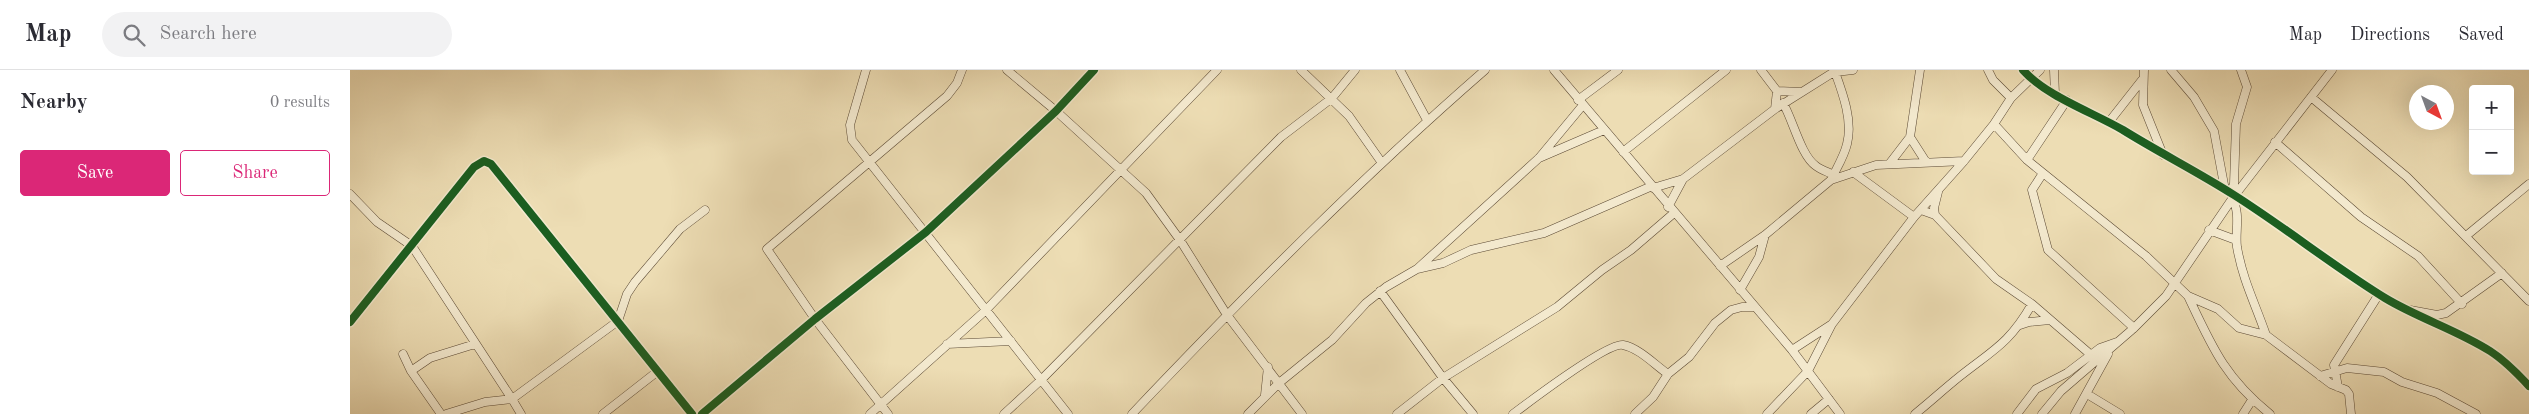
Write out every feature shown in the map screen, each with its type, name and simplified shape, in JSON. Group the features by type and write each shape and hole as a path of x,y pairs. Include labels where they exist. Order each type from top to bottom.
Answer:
{"street":[{"path":"866,70 850,133 852,140 1068,414"},
{"path":"888,414 815,319 767,249 947,96 957,83 962,70"},
{"path":"1008,70 1056,110 1146,193 1180,240 1227,315 1302,414"},
{"path":"702,414 815,319 926,232 1056,110 1094,70"},
{"path":"870,414 985,311 1217,70"},
{"path":"1301,70 1354,121 1382,163"},
{"path":"1004,414 1042,380 1281,137 1332,98 1355,70"},
{"path":"1400,70 1427,120"},
{"path":"1132,414 1227,315 1382,163 1427,120 1485,70"},
{"path":"1554,70 1671,210 1792,350 1840,414"},
{"path":"1248,414 1265,395 1332,340 1383,289 1417,269 1539,158 1580,102 1618,70"},
{"path":"1624,152 1726,70"},
{"path":"1761,70 1776,91 1775,109"},
{"path":"1417,269 1443,263 1471,250 1544,233 1653,187 1683,179 1783,103 1836,71 1854,70"},
{"path":"1890,163 1910,137 1920,70"},
{"path":"1988,70 1993,80 2012,98"},
{"path":"2022,70 2030,79 2055,94 2109,122 2231,194 2379,294 2489,351 2529,386"},
{"path":"1767,414 1808,371 1832,324 1914,217 1964,161 2012,98 2040,70"},
{"path":"2054,70 2055,94"},
{"path":"2144,70 2142,80 2143,105 2163,155"},
{"path":"2171,70 2186,84 2214,131 2231,194 2237,208 2236,240 2246,286 2262,319 2266,335"},
{"path":"2231,194 2234,184 2236,124 2247,87 2241,70"},
{"path":"2042,414 2062,391 2154,310 2175,284 2231,194 2332,70"},
{"path":"1832,178 1847,145 1849,122 1836,71"},
{"path":"2109,122 2142,80"},
{"path":"1776,91 1801,92"},
{"path":"2311,97 2407,176 2529,302"},
{"path":"2027,160 2067,100"},
{"path":"1783,103 1793,122 1805,154 1815,166 1832,178"},
{"path":"1994,124 2027,160 2125,239 2188,296 2218,309 2239,328 2266,335 2320,376 2338,388 2346,390 2349,394 2351,414"},
{"path":"1539,158 1604,130"},
{"path":"1910,137 1926,162"},
{"path":"2275,142 2361,217 2422,260 2462,304"},
{"path":"350,322 474,167 484,161 491,164 692,414"},
{"path":"1720,266 1765,235 1832,178 1890,163 1964,161"},
{"path":"1854,172 1914,217"},
{"path":"2043,173 2032,190 2048,250 2134,328"},
{"path":"1397,414 1443,378 1557,307 1602,270 1631,250 1671,210 1683,179"},
{"path":"2466,236 2529,184"},
{"path":"1935,215 1934,208 1940,186"},
{"path":"350,194 377,222 412,246 521,414"},
{"path":"446,414 463,411 485,402 512,399 618,321 627,294 635,282 680,229 705,210"},
{"path":"1921,210 1935,215 1990,273 2032,304 2090,354"},
{"path":"2209,230 2236,240"},
{"path":"1740,290 1759,256 1765,235"},
{"path":"2403,308 2437,315 2446,313 2462,304 2502,273"},
{"path":"1383,289 1386,301 1443,378 1473,414"},
{"path":"2338,388 2334,372 2338,358 2379,294"},
{"path":"2188,296 2212,348 2252,400 2270,414"},
{"path":"1915,414 1959,377 1994,352 2020,326 2032,304"},
{"path":"1634,414 1653,397 1668,374 1689,357 1715,322 1731,310 1742,307 1755,307"},
{"path":"2020,326 2029,322 2050,320"},
{"path":"1792,350 1832,324"},
{"path":"947,344 1011,341"},
{"path":"2017,414 2036,389 2067,373 2090,354 2110,343 2119,342"},
{"path":"411,371 439,354 475,344"},
{"path":"1513,414 1580,366 1611,347 1621,344 1630,347 1668,374"},
{"path":"2076,413 2112,348"},
{"path":"403,354 411,371 441,414"},
{"path":"1265,395 1268,367"},
{"path":"2320,376 2358,368 2384,372 2402,382 2437,393 2476,414"},
{"path":"602,414 658,371"},
{"path":"2087,394 2120,414"},
{"path":"1811,414 1829,399"},
{"path":"2242,414 2252,400"}],"cycle path":[{"path":"702,414 815,319 926,232 1056,111 1094,70"},
{"path":"2023,70 2044,88 2057,96 2123,130 2234,195 2385,298 2490,351 2529,386"},
{"path":"350,322 474,167 484,161 491,164 692,414"}]}
